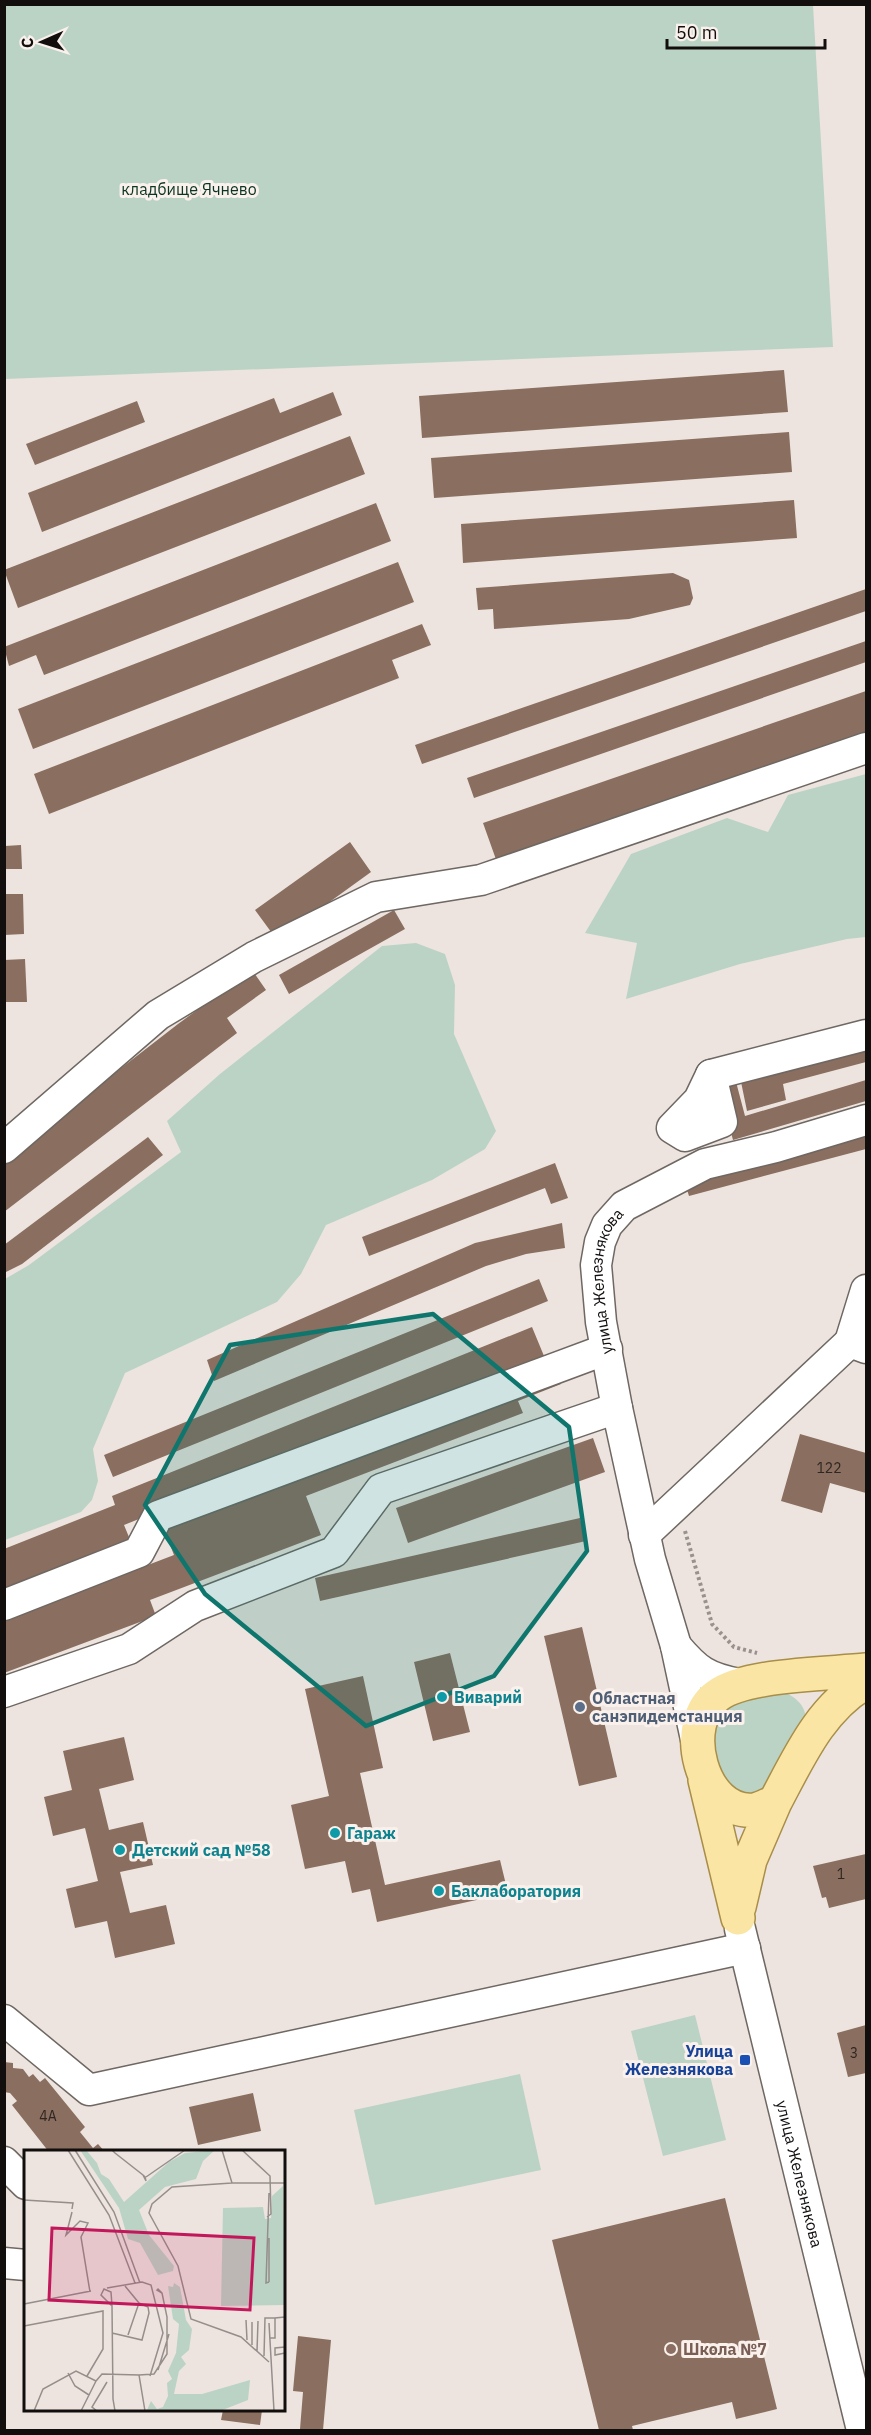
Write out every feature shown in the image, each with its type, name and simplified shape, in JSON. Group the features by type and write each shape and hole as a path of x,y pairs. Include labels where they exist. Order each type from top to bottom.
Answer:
{"main road":[{"path":"867,1670 739,1684 716,1695 703,1715 696,1744 704,1777 719,1797 736,1808 754,1810 776,1802 816,1728 845,1694 867,1682"},
{"path":"780,1679 799,1687 810,1699 815,1712 816,1728"},
{"name":"улица Железнякова","path":"704,1777 742,1933"},
{"name":"улица Железнякова","path":"742,1933 742,1885 750,1860 776,1802"}],"street":[{"path":"4,1148 158,1016 254,957 376,897 481,880 867,748"},
{"path":"711,1075 867,1035"},
{"name":"улица Железнякова","path":"696,1744 676,1646 644,1535 617,1408 596,1265 600,1242 608,1225 624,1206 705,1164 776,1147 867,1120"},
{"path":"644,1535 858,1345 867,1290"},
{"path":"4,1605 139,1552 158,1516 607,1349"},
{"path":"4,1692 129,1649 195,1606 334,1552 381,1489 617,1408"},
{"name":"улица Железнякова","path":"676,1646 692,1665 712,1679 739,1684"},
{"path":"4,2020 88,2090 742,1933"},
{"name":"улица Железнякова","path":"742,1933 862,2430"},
{"path":"4,2162 24,2182"},
{"path":"4,2263 24,2265"}],"path":[{"path":"684,1528 712,1624 734,1647 758,1653"}],"highlighted area":[{"path":"433,1314 569,1427 587,1551 494,1676 366,1726 205,1594 145,1505 230,1345"}],"green space":[{"name":"кладбище Ячнево","path":"4,5 813,5 833,347 5,379"},
{"path":"866,774 866,937 847,939 740,964 626,999 637,943 585,933 631,854 727,818 768,832 788,795"},
{"path":"416,943 445,954 455,985 454,1034 496,1131 485,1149 432,1180 326,1225 301,1274 277,1302 125,1373 93,1449 98,1481 92,1500 81,1512 5,1540 5,1279 29,1265 181,1152 167,1121 220,1074 382,946"},
{"path":"782,1691 802,1706 805,1716 803,1728 767,1792 740,1796 715,1772 714,1720 724,1705"},
{"path":"695,2015 726,2140 663,2156 631,2031"},
{"path":"520,2074 541,2170 375,2205 354,2110"}],"building":[{"path":"784,370 788,412 422,438 419,396"},
{"path":"333,392 342,415 42,532 28,493 274,398 280,413"},
{"path":"137,401 145,422 35,465 26,444"},
{"path":"789,432 792,472 434,498 431,458"},
{"path":"350,436 365,474 18,608 4,570"},
{"path":"794,500 797,538 463,563 461,524"},
{"path":"376,503 391,541 44,675 36,655 9,666 4,647"},
{"path":"398,562 414,602 33,749 18,709"},
{"path":"673,573 689,580 693,598 690,605 629,619 494,629 493,609 478,610 476,588"},
{"path":"866,589 866,611 422,764 415,745"},
{"path":"422,624 431,645 392,660 399,678 49,814 34,774"},
{"path":"866,641 866,662 474,798 467,778"},
{"path":"866,691 866,738 498,865 483,823"},
{"path":"350,842 371,872 277,940 255,910"},
{"path":"21,845 22,869 5,869 5,846"},
{"path":"4,894 23,894 24,934 4,935"},
{"path":"394,910 405,929 289,994 279,975"},
{"path":"25,959 27,1002 4,1002 4,960"},
{"path":"252,970 266,990 227,1018 237,1033 4,1212 4,1159 178,1024"},
{"path":"866,1043 866,1062 783,1084 786,1100 747,1111 740,1077"},
{"path":"735,1078 745,1116 866,1080 866,1101 733,1140 718,1083"},
{"path":"866,1131 866,1149 689,1196 684,1180"},
{"path":"148,1137 163,1155 22,1264 4,1273 4,1245"},
{"path":"555,1163 568,1198 551,1204 545,1188 369,1256 362,1237"},
{"path":"562,1223 565,1248 526,1254 486,1266 214,1381 207,1360 475,1243"},
{"path":"539,1279 548,1301 113,1477 104,1455"},
{"path":"532,1327 544,1356 124,1525 131,1542 4,1593 4,1549 115,1505 112,1496"},
{"path":"556,1372 561,1384 518,1401 523,1413 306,1496 321,1535 150,1600 156,1616 4,1673 4,1620 174,1555 161,1522"},
{"path":"800,1434 866,1453 866,1493 830,1483 822,1513 781,1501"},
{"path":"593,1438 605,1472 408,1543 396,1508"},
{"path":"580,1518 586,1541 320,1601 315,1578"},
{"name":"Областная санэпидемстанция","path":"582,1627 617,1777 579,1786 544,1636"},
{"name":"Виварий","path":"450,1653 470,1732 433,1741 414,1662"},
{"path":"363,1676 383,1768 360,1773 385,1885 500,1860 508,1893 377,1922 370,1889 352,1893 345,1861 305,1869 291,1805 329,1796 305,1689"},
{"name":"Детский сад №58","path":"124,1737 134,1780 99,1789 109,1830 143,1822 153,1865 120,1872 130,1913 166,1905 175,1944 115,1958 107,1921 75,1928 66,1889 98,1881 85,1828 53,1836 44,1797 72,1790 63,1751"},
{"path":"866,1854 866,1899 829,1908 826,1897 822,1898 813,1866"},
{"path":"866,2025 866,2073 848,2077 837,2033"},
{"path":"4,2062 13,2063 13,2068 23,2069 29,2077 33,2074 40,2082 45,2078 85,2127 80,2132 93,2148 98,2144 103,2150 47,2150 12,2105 17,2101 10,2093 4,2092"},
{"path":"253,2093 261,2131 198,2145 189,2107"},
{"name":"Школа №7","path":"725,2198 777,2409 736,2419 732,2402 632,2426 633,2430 599,2430 552,2240"},
{"path":"298,2336 331,2340 323,2430 300,2429 303,2392 293,2391"},
{"path":"223,2411 262,2411 260,2425 221,2420"}],"place":[{"name":"Виварий","path":"442,1697"},
{"name":"Областная санэпидемстанция","path":"580,1707"},
{"name":"Гараж","path":"335,1833"},
{"name":"Детский сад №58","path":"120,1850"},
{"name":"Баклаборатория","path":"439,1891"},
{"name":"Улица Железнякова","path":"745,2060"},
{"name":"Школа №7","path":"671,2349"}]}
